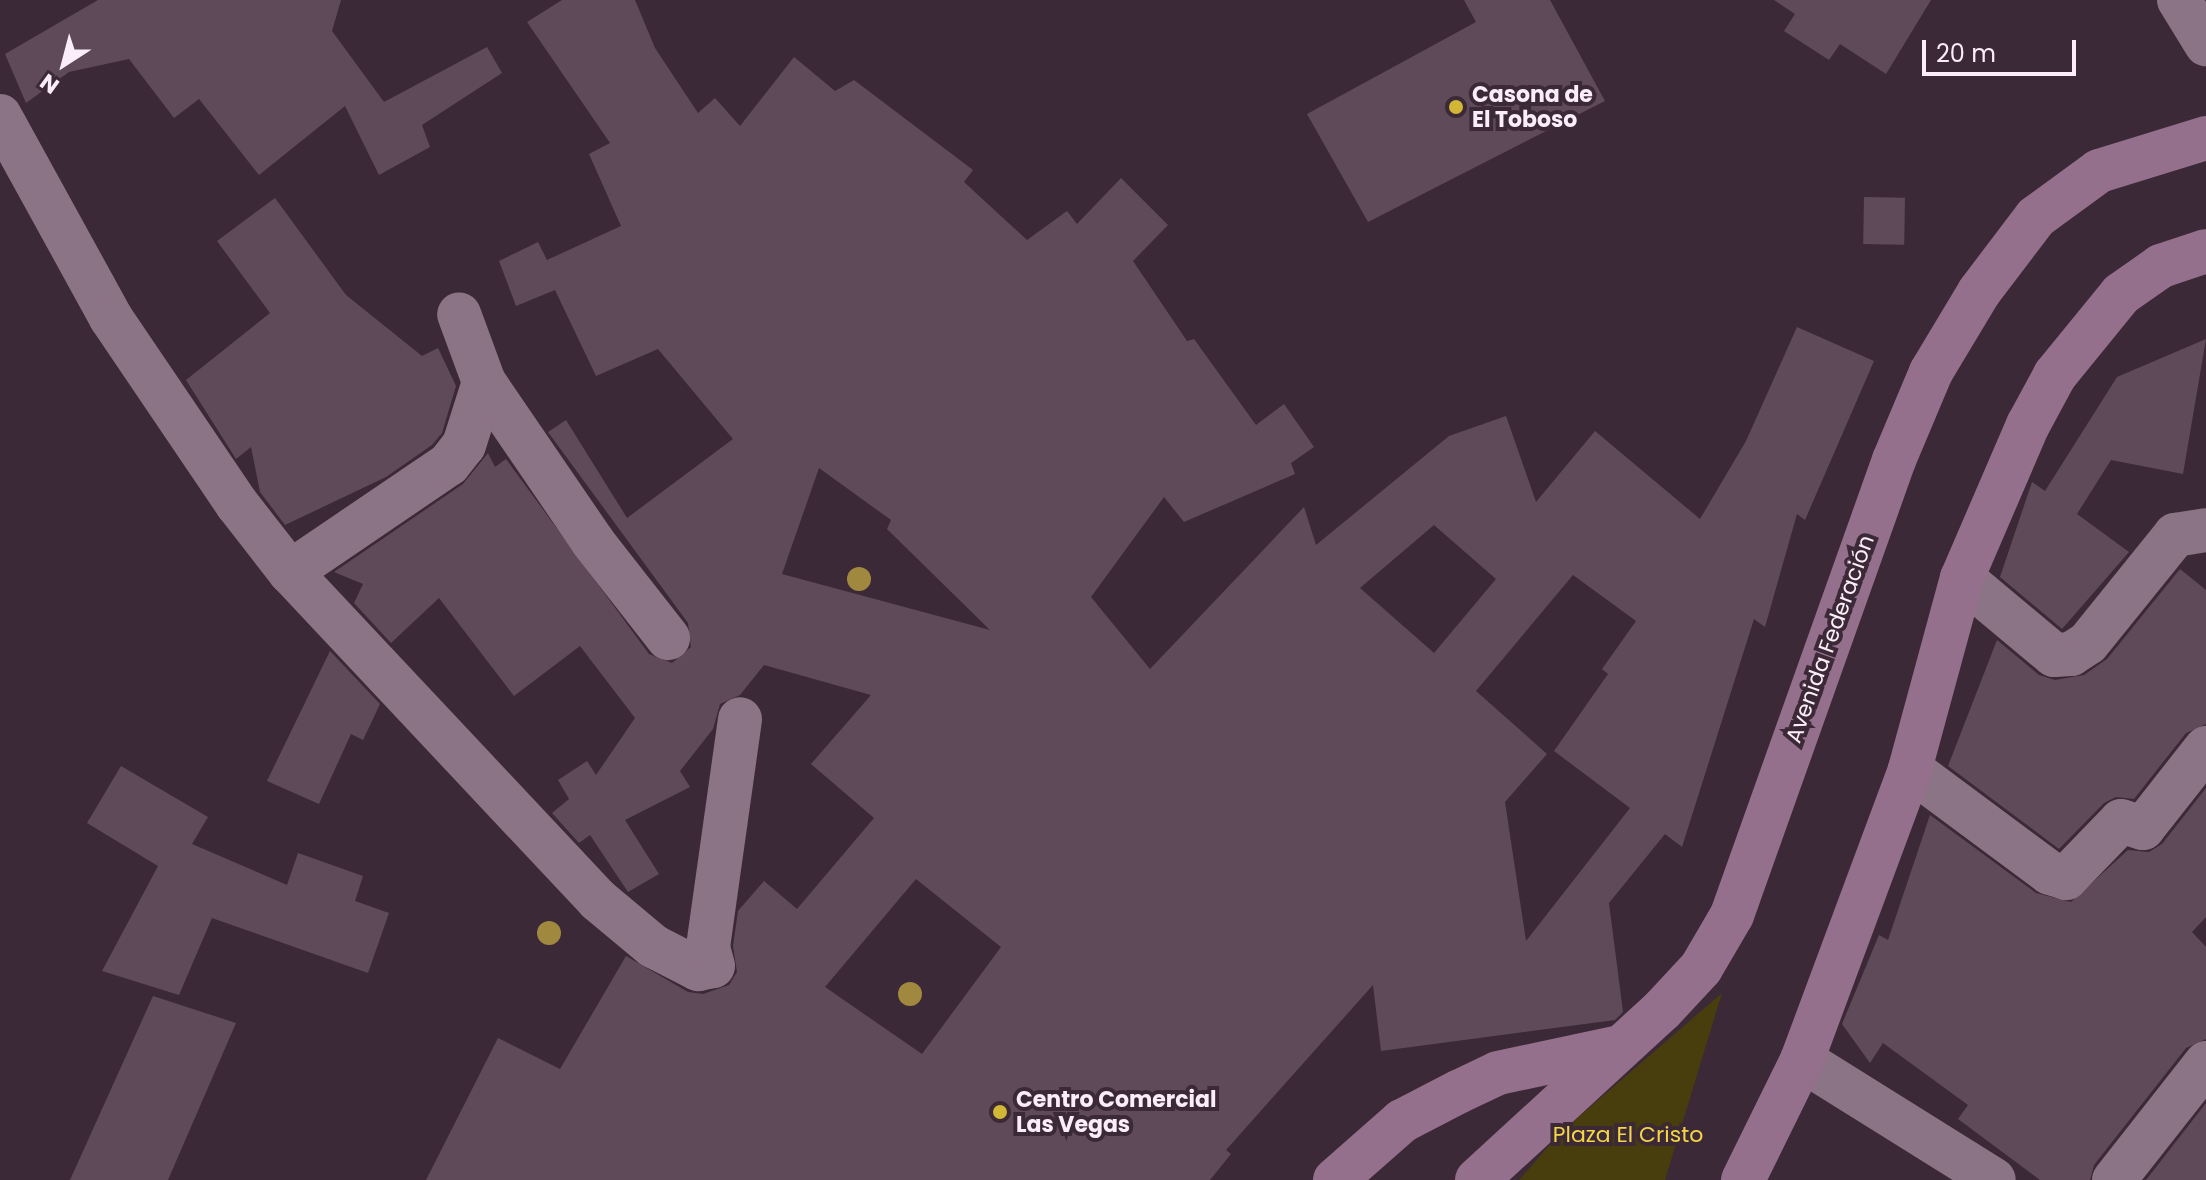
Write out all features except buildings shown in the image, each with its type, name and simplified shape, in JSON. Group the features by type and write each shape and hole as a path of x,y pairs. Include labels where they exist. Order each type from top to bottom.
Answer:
{"street":[{"path":"2179,0 2206,44"},
{"path":"0,116 111,318 237,504 290,572 598,900 653,946 698,969 713,966 708,947 740,719"},
{"name":"Avenida Federación","path":"1477,1180 1616,1048 1662,1010 1701,968 1732,915 1894,460 1931,372 1979,292 2036,217 2099,171 2206,138"},
{"path":"1743,1180 1802,1060 1910,769 1962,578 2028,425 2055,375 2121,294 2161,266 2206,251"},
{"path":"459,314 484,382 593,542 668,638"},
{"path":"290,572 449,464 464,445 484,382"},
{"path":"1962,578 2054,655 2071,654 2088,643 2175,535 2206,530"},
{"path":"1910,769 2050,873 2066,878 2121,821 2143,828 2206,748"},
{"path":"1335,1180 1402,1121 1498,1073 1616,1048"},
{"path":"1802,1060 1994,1180"},
{"path":"2114,1180 2206,1063"}],"green space":[{"name":"Plaza El Cristo","path":"1722,993 1665,1180 1519,1180 1560,1133"}],"place":[{"name":"Casona de El Toboso","path":"1456,107"},
{"name":"Centro Comercial Las Vegas","path":"1000,1112"}]}
